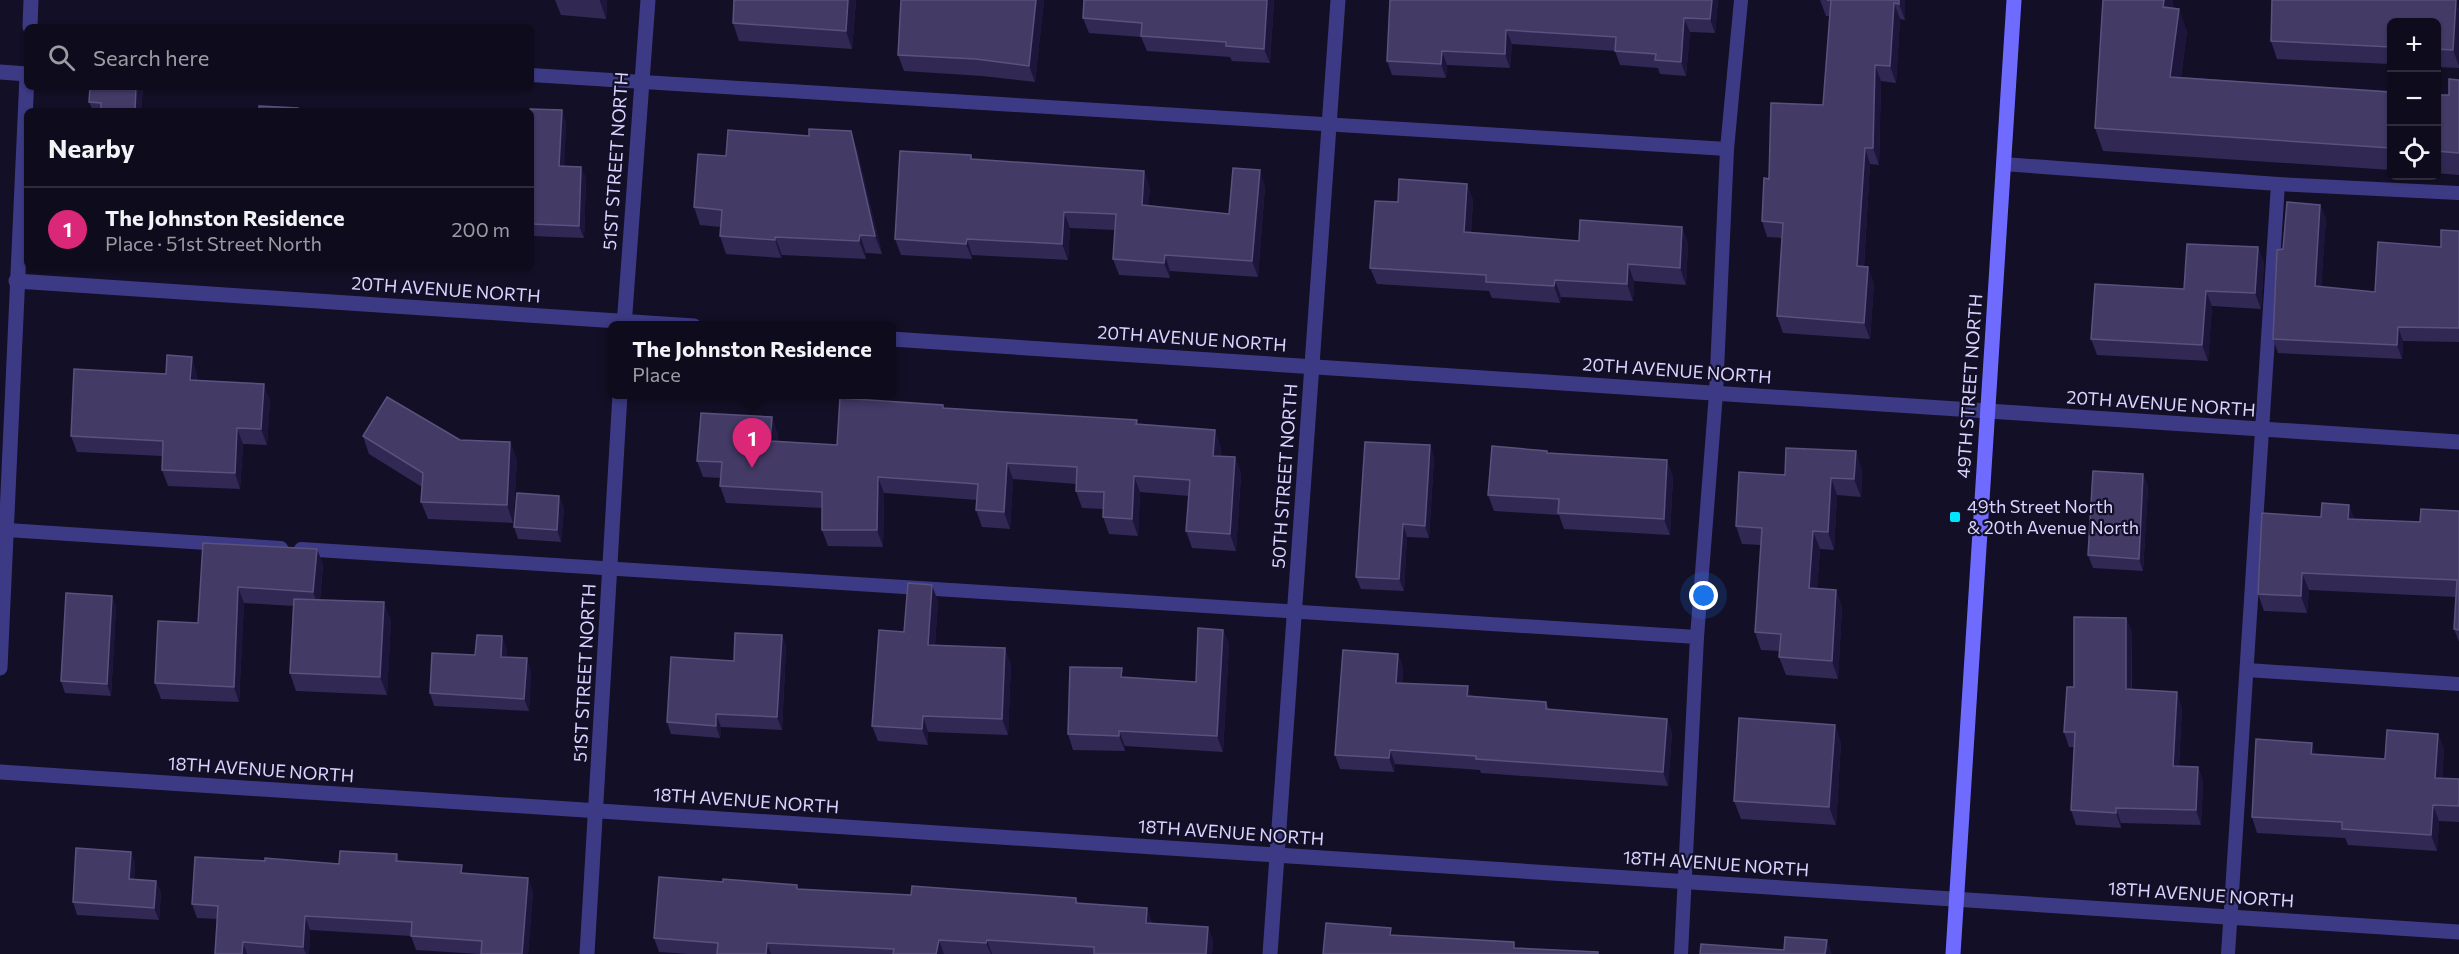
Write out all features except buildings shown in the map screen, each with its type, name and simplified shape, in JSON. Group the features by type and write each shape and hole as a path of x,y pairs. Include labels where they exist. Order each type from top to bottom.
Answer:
{"main road":[{"name":"49TH STREET NORTH","path":"1953,954 2014,0"}],"street":[{"path":"30,24 31,0"},
{"name":"51ST STREET NORTH","path":"624,321 648,0"},
{"name":"50TH STREET NORTH","path":"1270,954 1279,855 1338,0"},
{"path":"0,72 24,75"},
{"path":"25,108 26,90"},
{"path":"0,668 7,530 5,466 24,131"},
{"name":"20TH AVENUE NORTH","path":"16,281 608,322"},
{"name":"20TH AVENUE NORTH","path":"896,339 2459,442"},
{"name":"51ST STREET NORTH","path":"587,954 620,399"},
{"name":"18TH AVENUE NORTH","path":"0,772 2459,932"}],"lane":[{"path":"1681,954 1697,637 1716,393 1727,149 1741,0"},
{"path":"534,75 1727,149"},
{"path":"2003,164 2278,184 2459,193"},
{"path":"2228,954 2278,184"},
{"path":"7,530 1697,637"},
{"path":"2247,670 2459,684"}],"place":[{"name":"The Johnston Residence","path":"752,468"},
{"name":"49th Street North & 20th Avenue North","path":"1955,517"}]}
